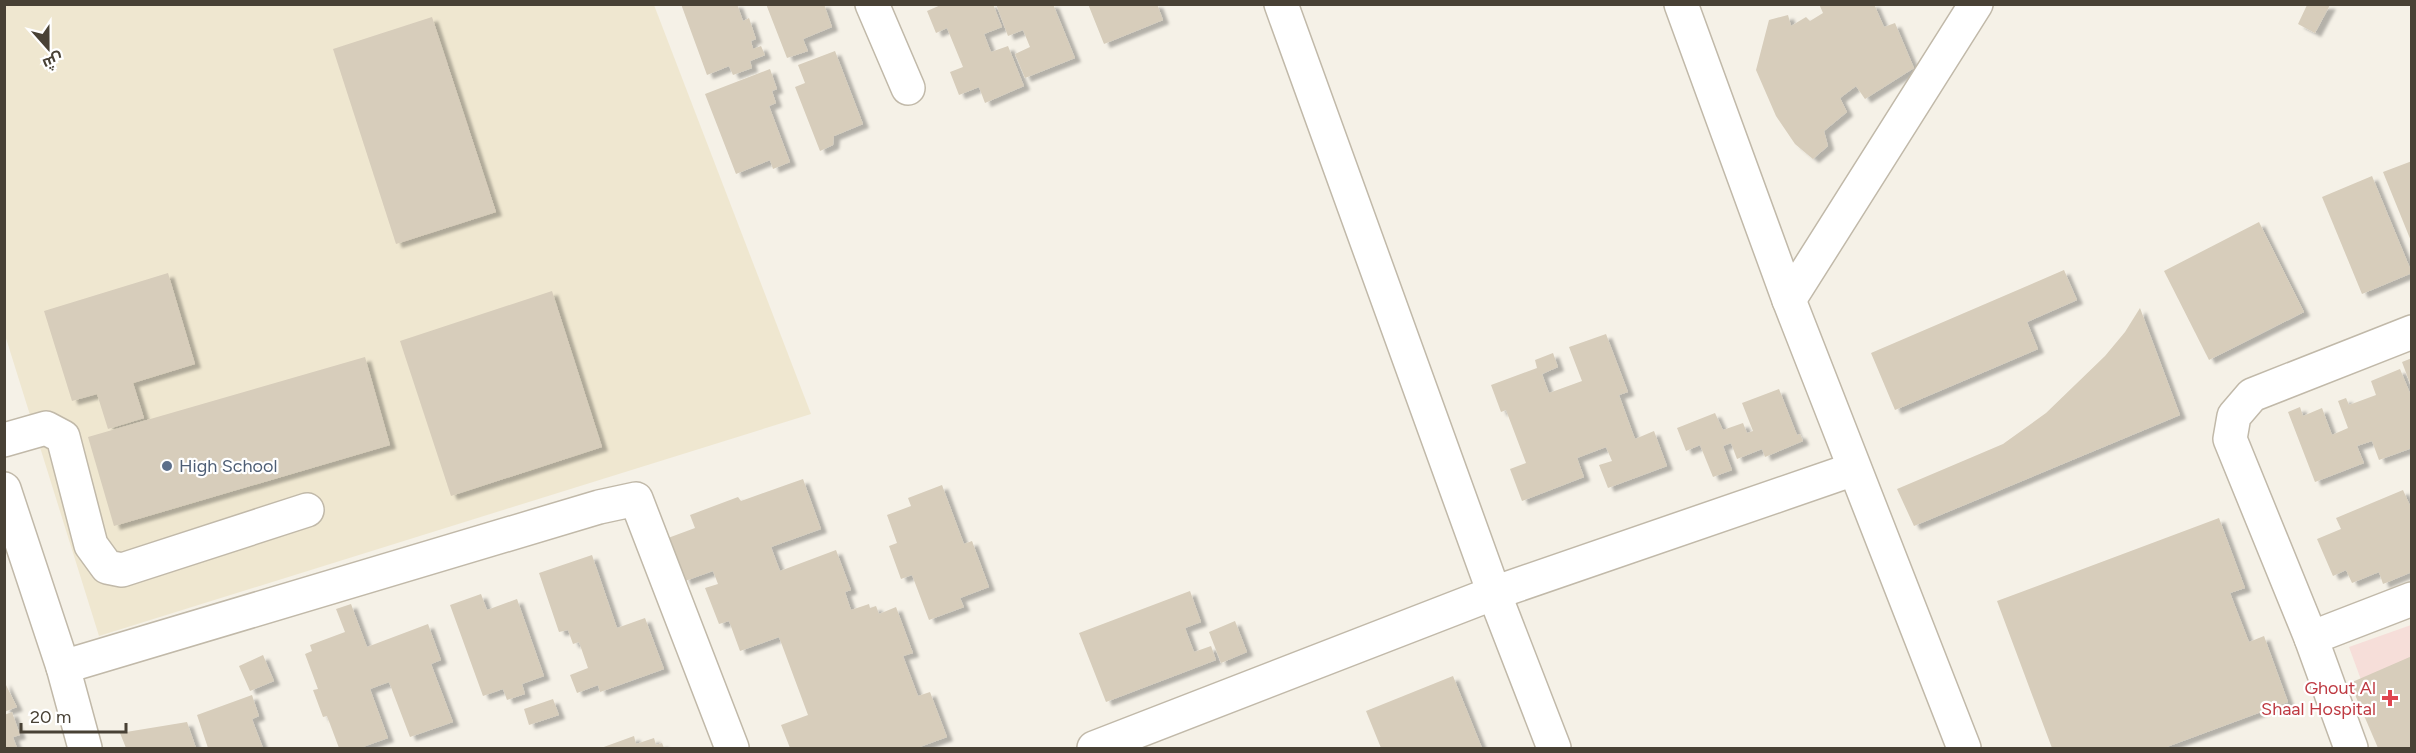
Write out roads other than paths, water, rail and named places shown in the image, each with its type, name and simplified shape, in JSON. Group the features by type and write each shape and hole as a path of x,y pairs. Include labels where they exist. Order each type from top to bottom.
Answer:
{"street":[{"path":"872,4 908,88"},
{"path":"1281,4 1494,592 1554,748"},
{"path":"1681,4 1789,300 1964,748"},
{"path":"1789,300 1976,4"},
{"path":"2351,748 2311,638 2230,439 2234,416 2252,395 2412,332"},
{"path":"4,440 46,428 63,437 91,545 107,567 122,570 307,510"},
{"path":"1094,748 1137,741 1494,592 1854,469"},
{"path":"63,667 598,507 636,499 732,748"},
{"path":"7,504 63,667 85,748"},
{"path":"2311,638 2412,599"}],"place":[{"name":"High School","path":"167,466"},
{"name":"Ghout Al Shaal Hospital","path":"2390,698"}]}
